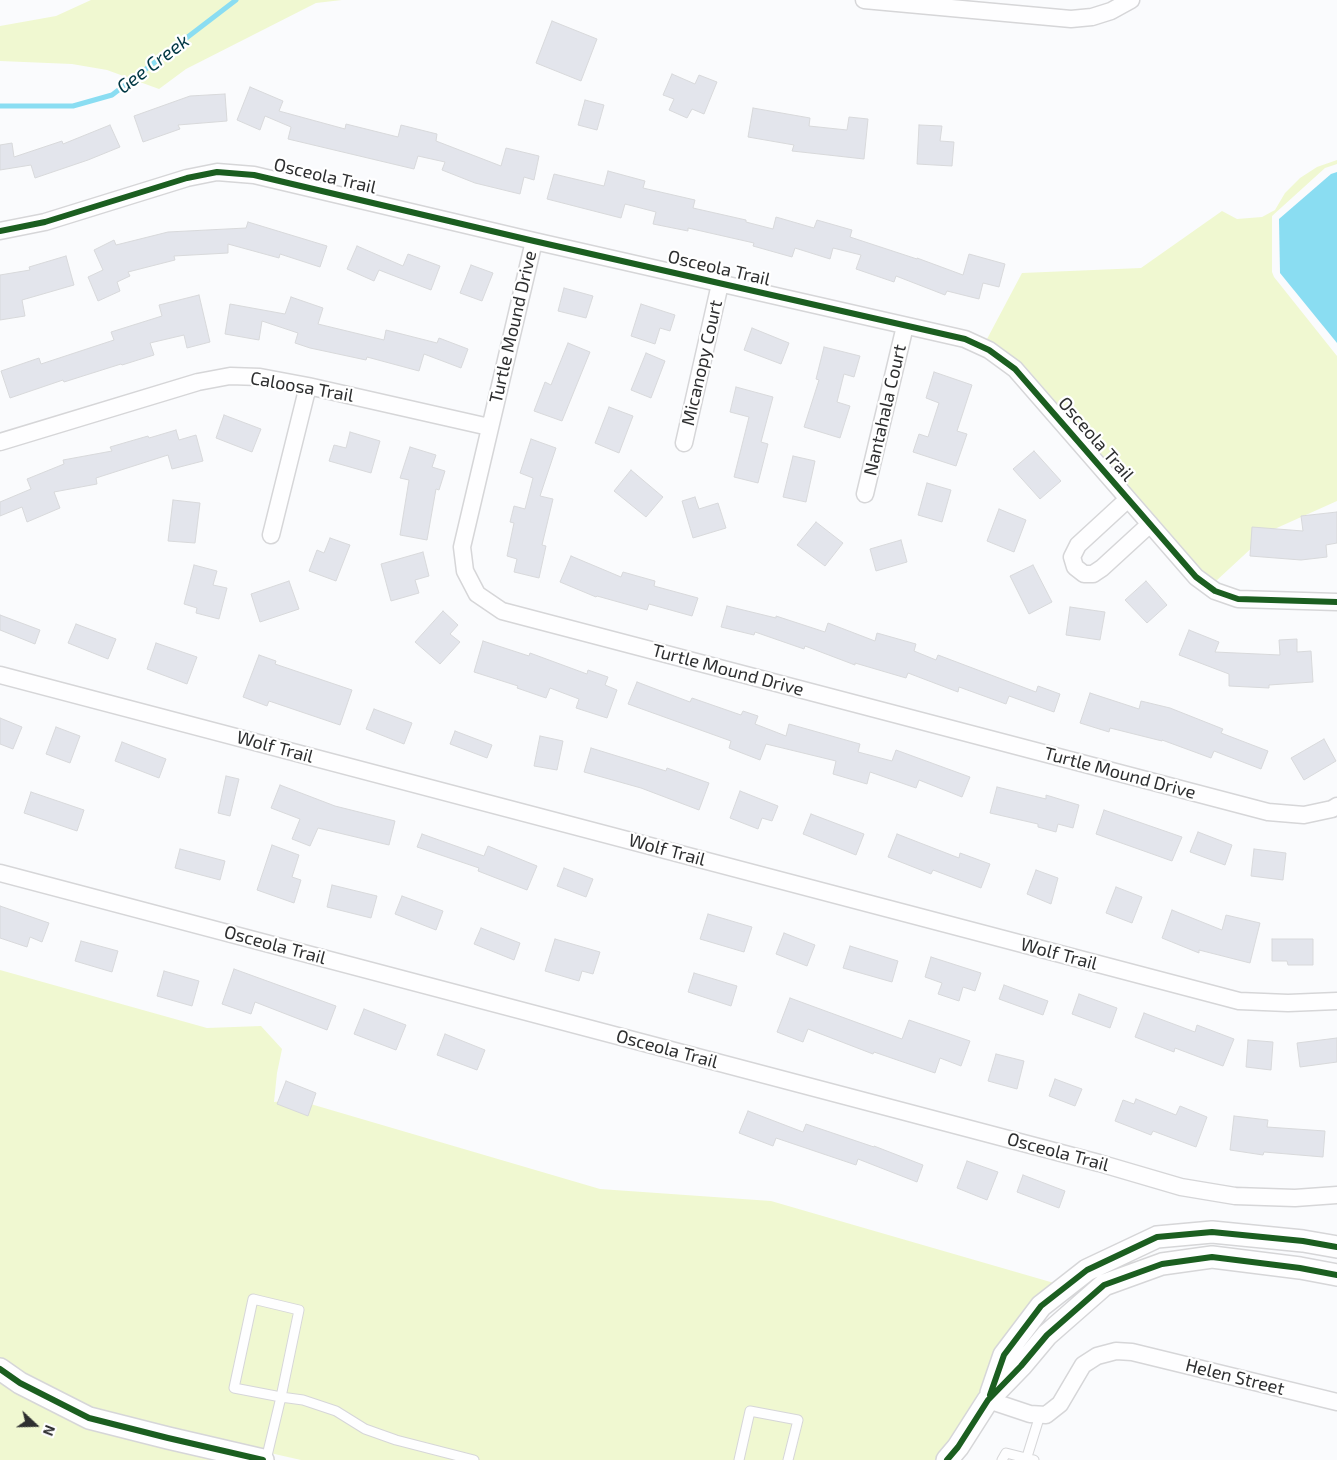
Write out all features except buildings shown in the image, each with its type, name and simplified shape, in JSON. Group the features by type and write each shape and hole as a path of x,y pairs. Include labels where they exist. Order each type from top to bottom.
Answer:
{"street":[{"path":"864,0 1070,19 1092,17 1111,11 1130,0"},
{"name":"Osceola Trail","path":"0,231 45,222 187,178 218,172 254,175 965,339 989,350 1015,368 1196,577 1215,591 1238,599 1337,602"},
{"name":"Turtle Mound Drive","path":"534,241 462,547 464,571 477,594 502,611 1268,812 1304,815 1332,809 1337,806"},
{"name":"Micanopy Court","path":"684,443 720,284"},
{"name":"Nantahala Court","path":"865,494 904,326"},
{"name":"Caloosa Trail","path":"0,442 198,382 230,376 260,376 489,427"},
{"path":"271,535 308,386"},
{"path":"1128,499 1078,545 1072,558 1075,567 1084,574 1093,574 1150,524"},
{"name":"Wolf Trail","path":"0,674 1239,1001 1288,1003 1337,1001"},
{"name":"Osceola Trail","path":"0,873 1099,1163 1181,1187 1235,1196 1295,1198 1337,1195"},
{"path":"988,1400 1004,1355 1041,1306 1087,1270 1157,1237 1212,1232 1304,1241 1337,1247"},
{"path":"947,1460 958,1447 988,1400 1048,1335 1104,1286 1162,1264 1212,1257 1300,1268 1337,1276"},
{"name":"Helen Street","path":"1040,1415 1046,1415 1060,1404 1083,1365 1098,1356 1116,1351 1132,1352 1337,1402"},
{"path":"0,1369 20,1383 89,1418 265,1460"},
{"path":"988,1400 1030,1414 1040,1415"}],"lane":[{"path":"265,1460 281,1397 299,1310 253,1299 234,1388 281,1397 303,1400 336,1411 365,1429 396,1440 474,1460"},
{"path":"739,1460 750,1410 798,1420 788,1460"},
{"path":"1002,1460 1006,1453 1028,1459 1040,1415"}],"green space":[{"path":"91,0 342,0 316,3 186,69 159,89 107,70 72,64 0,61 0,26 56,16"},
{"path":"1337,160 1337,164 1325,168 1272,216 1272,272 1337,356 1337,501 1270,531 1216,581 1203,571 1023,364 987,339 1022,273 1141,268 1222,211 1237,219 1262,217 1275,210 1285,193 1300,178 1317,167"},
{"path":"0,970 207,1028 261,1026 282,1049 274,1102 297,1100 600,1189 771,1201 1054,1283 975,1400 950,1442 935,1460 301,1460 169,1430 92,1410 25,1376 0,1358"},
{"path":"0,1379 225,1460 0,1460"}],"water":[{"path":"1337,172 1337,343 1280,273 1279,219 1331,174"}],"waterway":[{"name":"Gee Creek","path":"0,106 73,106 112,95 236,0"}],"cycle path":[{"path":"0,231 45,222 187,178 217,172 254,175 965,339 989,350 1015,369 1196,577 1215,591 1238,599 1337,602"},
{"path":"990,1395 1004,1355 1041,1306 1087,1270 1157,1237 1212,1232 1303,1241 1337,1247"},
{"path":"947,1460 958,1447 988,1400 1021,1366 1047,1335 1104,1285 1162,1264 1212,1257 1300,1268 1337,1275"},
{"path":"0,1369 20,1383 89,1418 263,1460"}]}
